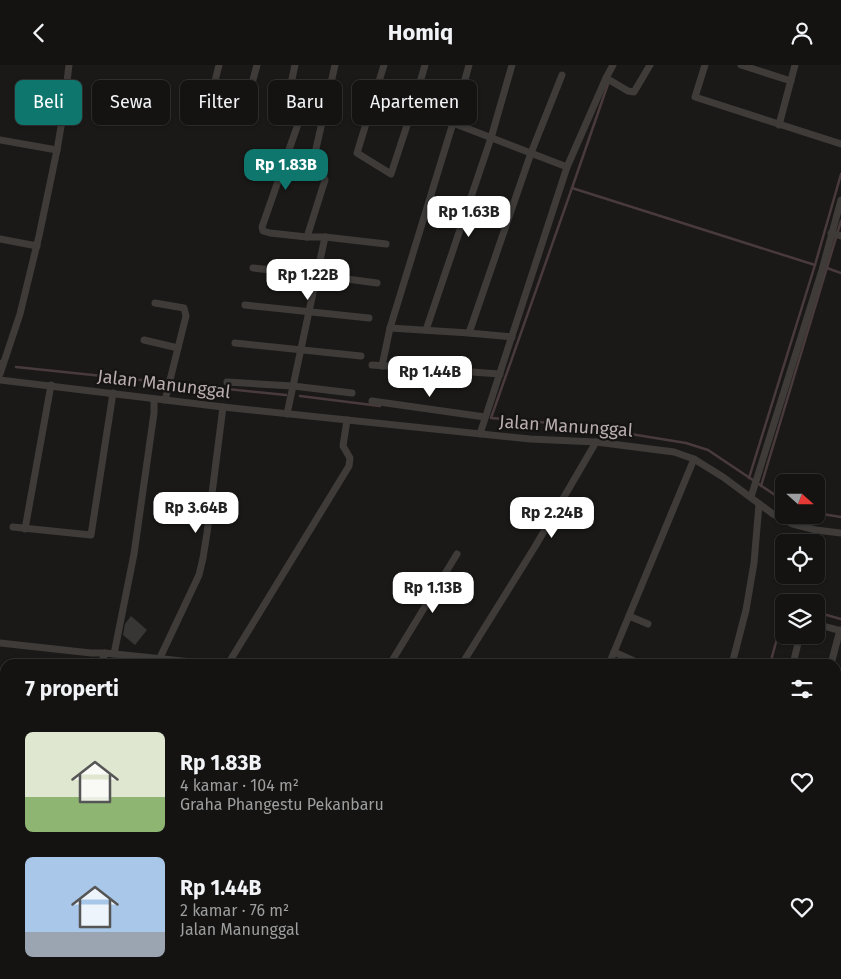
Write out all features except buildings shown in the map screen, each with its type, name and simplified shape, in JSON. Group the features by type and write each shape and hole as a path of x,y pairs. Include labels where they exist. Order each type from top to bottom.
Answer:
{"street":[{"path":"0,374 20,314 37,245 57,151 69,65"},
{"path":"215,80 218,65"},
{"path":"253,80 257,65"},
{"path":"292,80 295,65"},
{"path":"332,80 335,65"},
{"path":"379,80 384,65"},
{"path":"421,80 425,65"},
{"path":"465,80 469,65"},
{"path":"426,330 490,138 512,65"},
{"path":"480,433 568,167 612,65"},
{"path":"606,78 628,91 634,91 650,65"},
{"path":"705,65 695,97 841,144"},
{"path":"741,65 791,81"},
{"path":"779,125 795,65"},
{"path":"469,333 531,153 562,75"},
{"path":"298,125 262,227 263,231 386,244"},
{"path":"307,237 325,179 313,162 322,125"},
{"path":"365,125 357,153 391,174 407,125"},
{"path":"382,366 390,328 452,125"},
{"path":"458,125 568,167"},
{"path":"0,140 57,151"},
{"path":"751,496 822,269 841,200"},
{"path":"831,233 841,236"},
{"path":"287,414 324,237"},
{"path":"0,239 37,245"},
{"path":"253,268 377,283"},
{"path":"155,303 184,308 186,316 165,400"},
{"path":"244,305 368,318"},
{"path":"390,328 512,337"},
{"path":"144,341 178,348"},
{"path":"235,343 361,357"},
{"path":"372,365 500,374"},
{"name":"Jalan Manunggal","path":"0,380 287,414 530,439 596,442 653,448 674,452 694,459 793,525 841,533"},
{"path":"227,382 352,393"},
{"path":"24,529 51,385"},
{"path":"13,527 91,535 113,393"},
{"path":"114,654 134,554 154,413 154,399"},
{"path":"372,401 485,417"},
{"path":"159,659 199,575 208,533 223,407"},
{"path":"231,659 349,466 350,458 342,446 347,420"},
{"path":"465,659 536,545 596,442"},
{"path":"611,659 694,459"},
{"path":"733,659 746,610 754,563 759,504"},
{"path":"393,659 457,554"},
{"path":"629,616 648,624"},
{"path":"825,626 840,630 832,659"},
{"path":"0,643 105,653 145,659"},
{"path":"794,659 798,644"},
{"path":"614,652 630,659"},
{"path":"102,659 105,653"}],"waterway":[{"path":"572,188 609,81"},
{"path":"749,478 841,174"},
{"path":"775,495 708,450 686,443 575,425 491,418 572,188 815,265"},
{"path":"761,486 841,221"},
{"path":"827,268 841,273"},
{"path":"16,367 286,395"},
{"path":"300,396 380,406"},
{"path":"825,514 841,517"},
{"path":"825,615 841,619"},
{"path":"771,659 775,644"}]}
